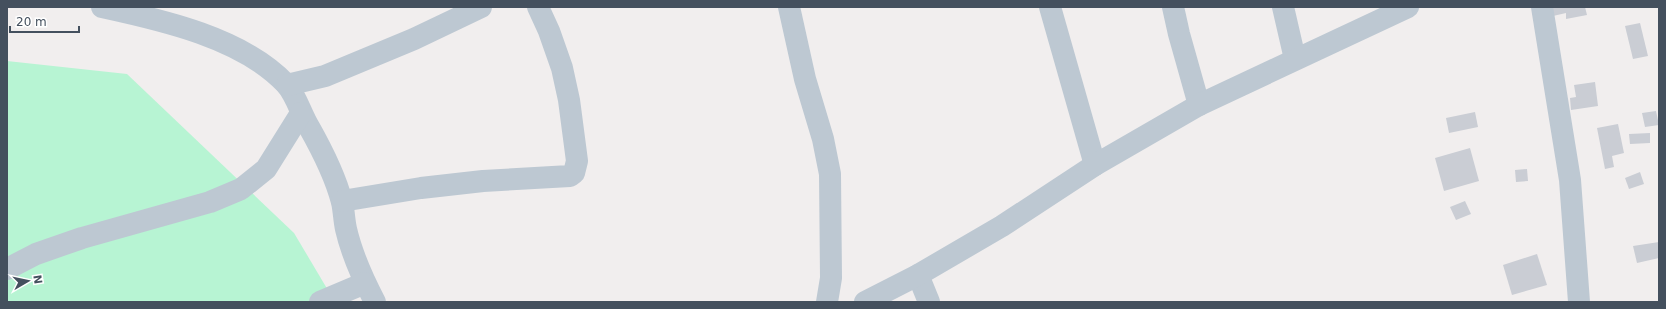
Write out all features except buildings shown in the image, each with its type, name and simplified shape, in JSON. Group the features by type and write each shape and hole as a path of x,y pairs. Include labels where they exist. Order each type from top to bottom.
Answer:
{"street":[{"path":"102,7 135,14 199,32 253,57 287,85 325,155 342,202 346,230 365,283 375,302"},
{"path":"287,85 325,76 414,39 481,7"},
{"path":"342,202 421,188 483,180 570,176 574,173 577,161 569,100 562,68 549,31 538,7"},
{"path":"789,7 805,79 823,139 830,174 831,278 827,302"},
{"path":"1050,7 1095,165"},
{"path":"1173,7 1199,105"},
{"path":"1283,7 1295,59"},
{"path":"865,302 918,275 1002,226 1095,165 1199,105 1408,7"},
{"path":"1542,7 1570,180 1579,302"},
{"path":"7,269 36,254 82,238 210,202 241,189 266,169 301,113"},
{"path":"918,275 929,302"},
{"path":"320,302 365,283"}],"green space":[{"path":"7,61 127,74 294,233 335,302 7,302"}]}
